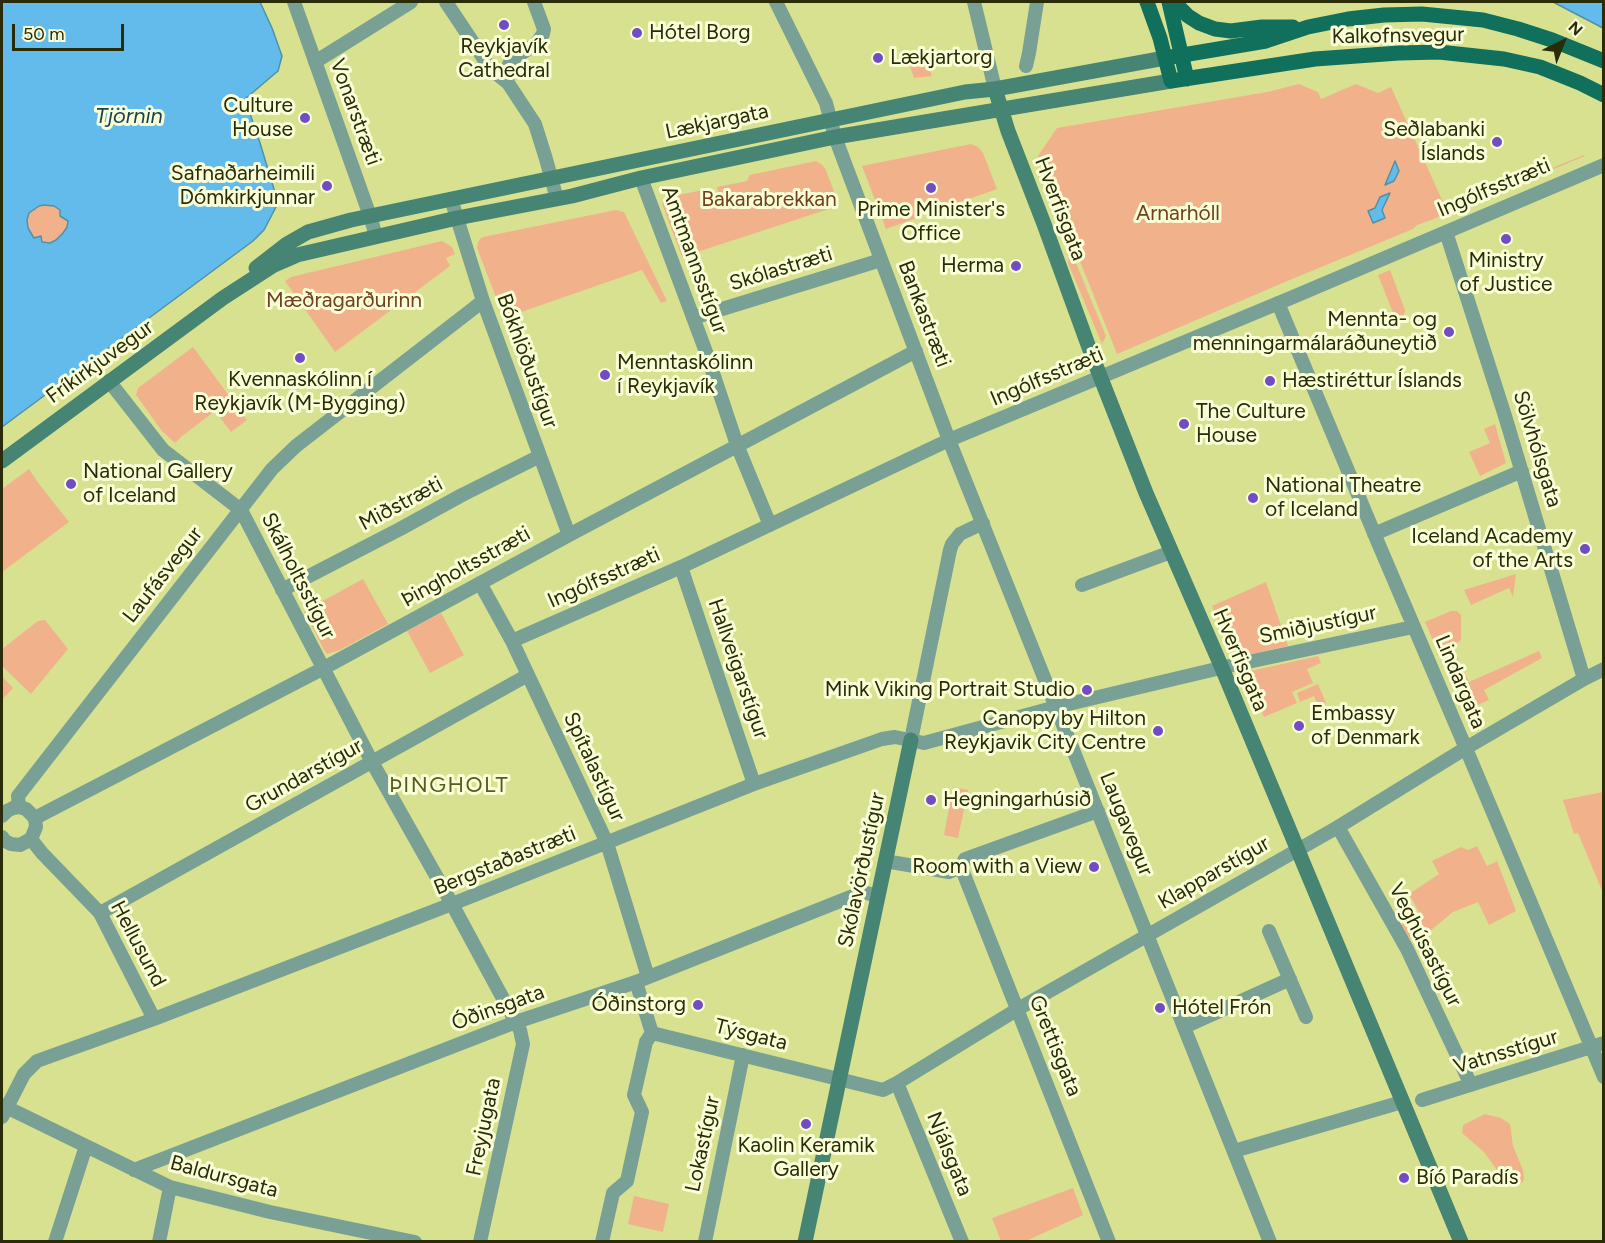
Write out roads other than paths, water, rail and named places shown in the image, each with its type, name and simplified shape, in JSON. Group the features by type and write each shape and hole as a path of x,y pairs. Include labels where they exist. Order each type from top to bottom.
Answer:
{"main road":[{"path":"1148,2 1171,81"},
{"path":"1169,2 1187,79"},
{"path":"1174,2 1188,16 1215,29 1231,31 1262,27 1308,27"},
{"name":"Kalkofnsvegur","path":"1182,55 1266,41 1308,27 1348,19 1384,15 1422,15 1483,20 1552,40 1604,61"},
{"name":"Kalkofnsvegur","path":"1187,79 1315,59 1439,52 1504,59 1540,67 1580,82 1604,95"},
{"name":"Lækjargata","path":"272,261 287,244 308,232 370,216 966,92 1182,55"},
{"name":"Lækjargata","path":"272,261 375,236 557,199 641,178 835,137 1187,79"},
{"name":"Hverfisgata","path":"994,89 1100,378 1146,493 1222,668 1461,1242"},
{"name":"Fríkirkjuvegur","path":"2,460 272,261"},
{"name":"Skólavörðustígur","path":"805,1242 910,740"}],"street":[{"name":"Vonarstræti","path":"294,2 370,216 375,236"},
{"path":"315,62 411,2"},
{"path":"446,2 490,68 508,83 535,124 557,199"},
{"path":"508,83 506,72 510,62 536,44 543,34 544,30 534,2"},
{"name":"Bankastræti","path":"776,2 826,103 835,137 982,523"},
{"path":"974,2 994,89"},
{"path":"1026,66 1036,2"},
{"name":"Ingólfsstræti","path":"512,641 681,567 949,440 1604,165"},
{"name":"Amtmannsstígur","path":"641,178 737,445 770,525"},
{"name":"Bókhlöðustígur","path":"451,199 483,301 569,535"},
{"name":"Sölvhólsgata","path":"1446,232 1522,471 1584,679"},
{"name":"Skólastræti","path":"693,318 881,260"},
{"name":"Laufásvegur","path":"19,807 18,796 272,470 296,446 483,301"},
{"name":"Lindargata","path":"1278,303 1413,627 1597,1045 1604,1077"},
{"name":"Þingholtsstræti","path":"35,819 322,669 916,351"},
{"name":"Skálholtsstígur","path":"109,381 164,450 241,510 322,669 452,904"},
{"name":"Miðstræti","path":"282,590 540,456"},
{"path":"1374,534 1522,471"},
{"name":"Laugavegur","path":"982,523 1270,1242"},
{"name":"Skólavörðustígur","path":"910,740 950,550 960,534 982,523"},
{"path":"1082,585 1171,552"},
{"name":"Hallveigarstígur","path":"681,567 754,784"},
{"name":"Spítalastígur","path":"480,583 512,641 607,843 642,979 652,1033"},
{"name":"Smiðjustígur","path":"1056,707 1413,627"},
{"name":"Klapparstígur","path":"839,1079 883,1090 897,1083 1018,1009 1338,827 1466,748 1604,669"},
{"name":"Grundarstígur","path":"100,913 528,675"},
{"name":"Bergstaðastræti","path":"3,1110 24,1074 38,1061 154,1019 452,904 754,784 882,739 895,737 924,743 1056,707"},
{"path":"2,816 7,810 19,807 26,809 35,819 36,827 32,839 20,845 11,844 2,837"},
{"path":"885,861 949,872 961,867 965,859 1098,811"},
{"name":"Veghúsastígur","path":"1338,827 1407,949 1470,1085"},
{"name":"Hellusund","path":"32,839 42,853 100,913 154,1019"},
{"name":"Grettisgata","path":"961,867 1109,1242"},
{"name":"Óðinsgata","path":"134,1170 516,1022 642,979 863,892 878,896"},
{"name":"Freyjugata","path":"452,904 516,1022 523,1044 480,1242"},
{"path":"1269,931 1306,1017"},
{"path":"1184,1027 1290,979"},
{"path":"602,1242 613,1193 627,1181 642,1112 634,1095 646,1042 652,1033"},
{"name":"Týsgata","path":"652,1033 839,1079"},
{"name":"Vatnsstígur","path":"1422,1100 1597,1045"},
{"name":"Lokastígur","path":"705,1242 743,1055"},
{"name":"Njálsgata","path":"897,1083 962,1242"},
{"path":"1234,1151 1402,1102"},
{"name":"Baldursgata","path":"3,1110 86,1146 170,1187 270,1212 415,1242"},
{"path":"55,1242 86,1146"},
{"path":"159,1242 170,1187"}],"water":[{"name":"Tjörnin","path":"2,2 260,2 282,56 278,71 245,99 274,189 276,207 264,230 253,241 2,427","holes":["39,206 54,206 60,210 60,216 68,221 67,227 56,240 50,243 42,242 41,236 34,238 28,228 29,213"]},
{"path":"1553,2 1603,2 1603,28"},
{"path":"1395,161 1399,171 1394,181 1385,185"},
{"path":"1390,193 1382,210 1385,218 1373,223 1368,211 1375,208 1380,197"}],"place":[{"name":"Reykjavík Cathedral","path":"504,25"},
{"name":"Hótel Borg","path":"637,33"},
{"name":"Lækjartorg","path":"878,58"},
{"name":"Culture House","path":"305,118"},
{"name":"Seðlabanki Íslands","path":"1497,142"},
{"name":"Safnaðarheimili Dómkirkjunnar","path":"327,186"},
{"name":"Prime Minister's Office","path":"931,188"},
{"name":"Ministry of Justice","path":"1506,239"},
{"name":"Herma","path":"1016,266"},
{"name":"Mennta- og menningarmálaráðuneytið","path":"1449,332"},
{"name":"Kvennaskólinn í Reykjavík (M-Bygging)","path":"300,358"},
{"name":"Menntaskólinn í Reykjavík","path":"605,375"},
{"name":"Hæstiréttur Íslands","path":"1270,381"},
{"name":"The Culture House","path":"1184,424"},
{"name":"National Gallery of Iceland","path":"71,484"},
{"name":"National Theatre of Iceland","path":"1253,498"},
{"name":"Iceland Academy of the Arts","path":"1585,549"},
{"name":"Mink Viking Portrait Studio","path":"1087,690"},
{"name":"Embassy of Denmark","path":"1299,726"},
{"name":"Canopy by Hilton Reykjavik City Centre","path":"1158,731"},
{"name":"Hegningarhúsið","path":"931,800"},
{"name":"Room with a View","path":"1094,867"},
{"name":"Óðinstorg","path":"698,1005"},
{"name":"Hótel Frón","path":"1160,1008"},
{"name":"Kaolin Keramik Gallery","path":"806,1124"},
{"name":"Bíó Paradís","path":"1404,1178"}],"district":[{"name":"ÞINGHOLT","path":"449,786"}],"park label":[{"name":"Bakarabrekkan","path":"769,200"},
{"name":"Arnarhóll","path":"1178,214"},
{"name":"Mæðragarðurinn","path":"344,301"}]}
